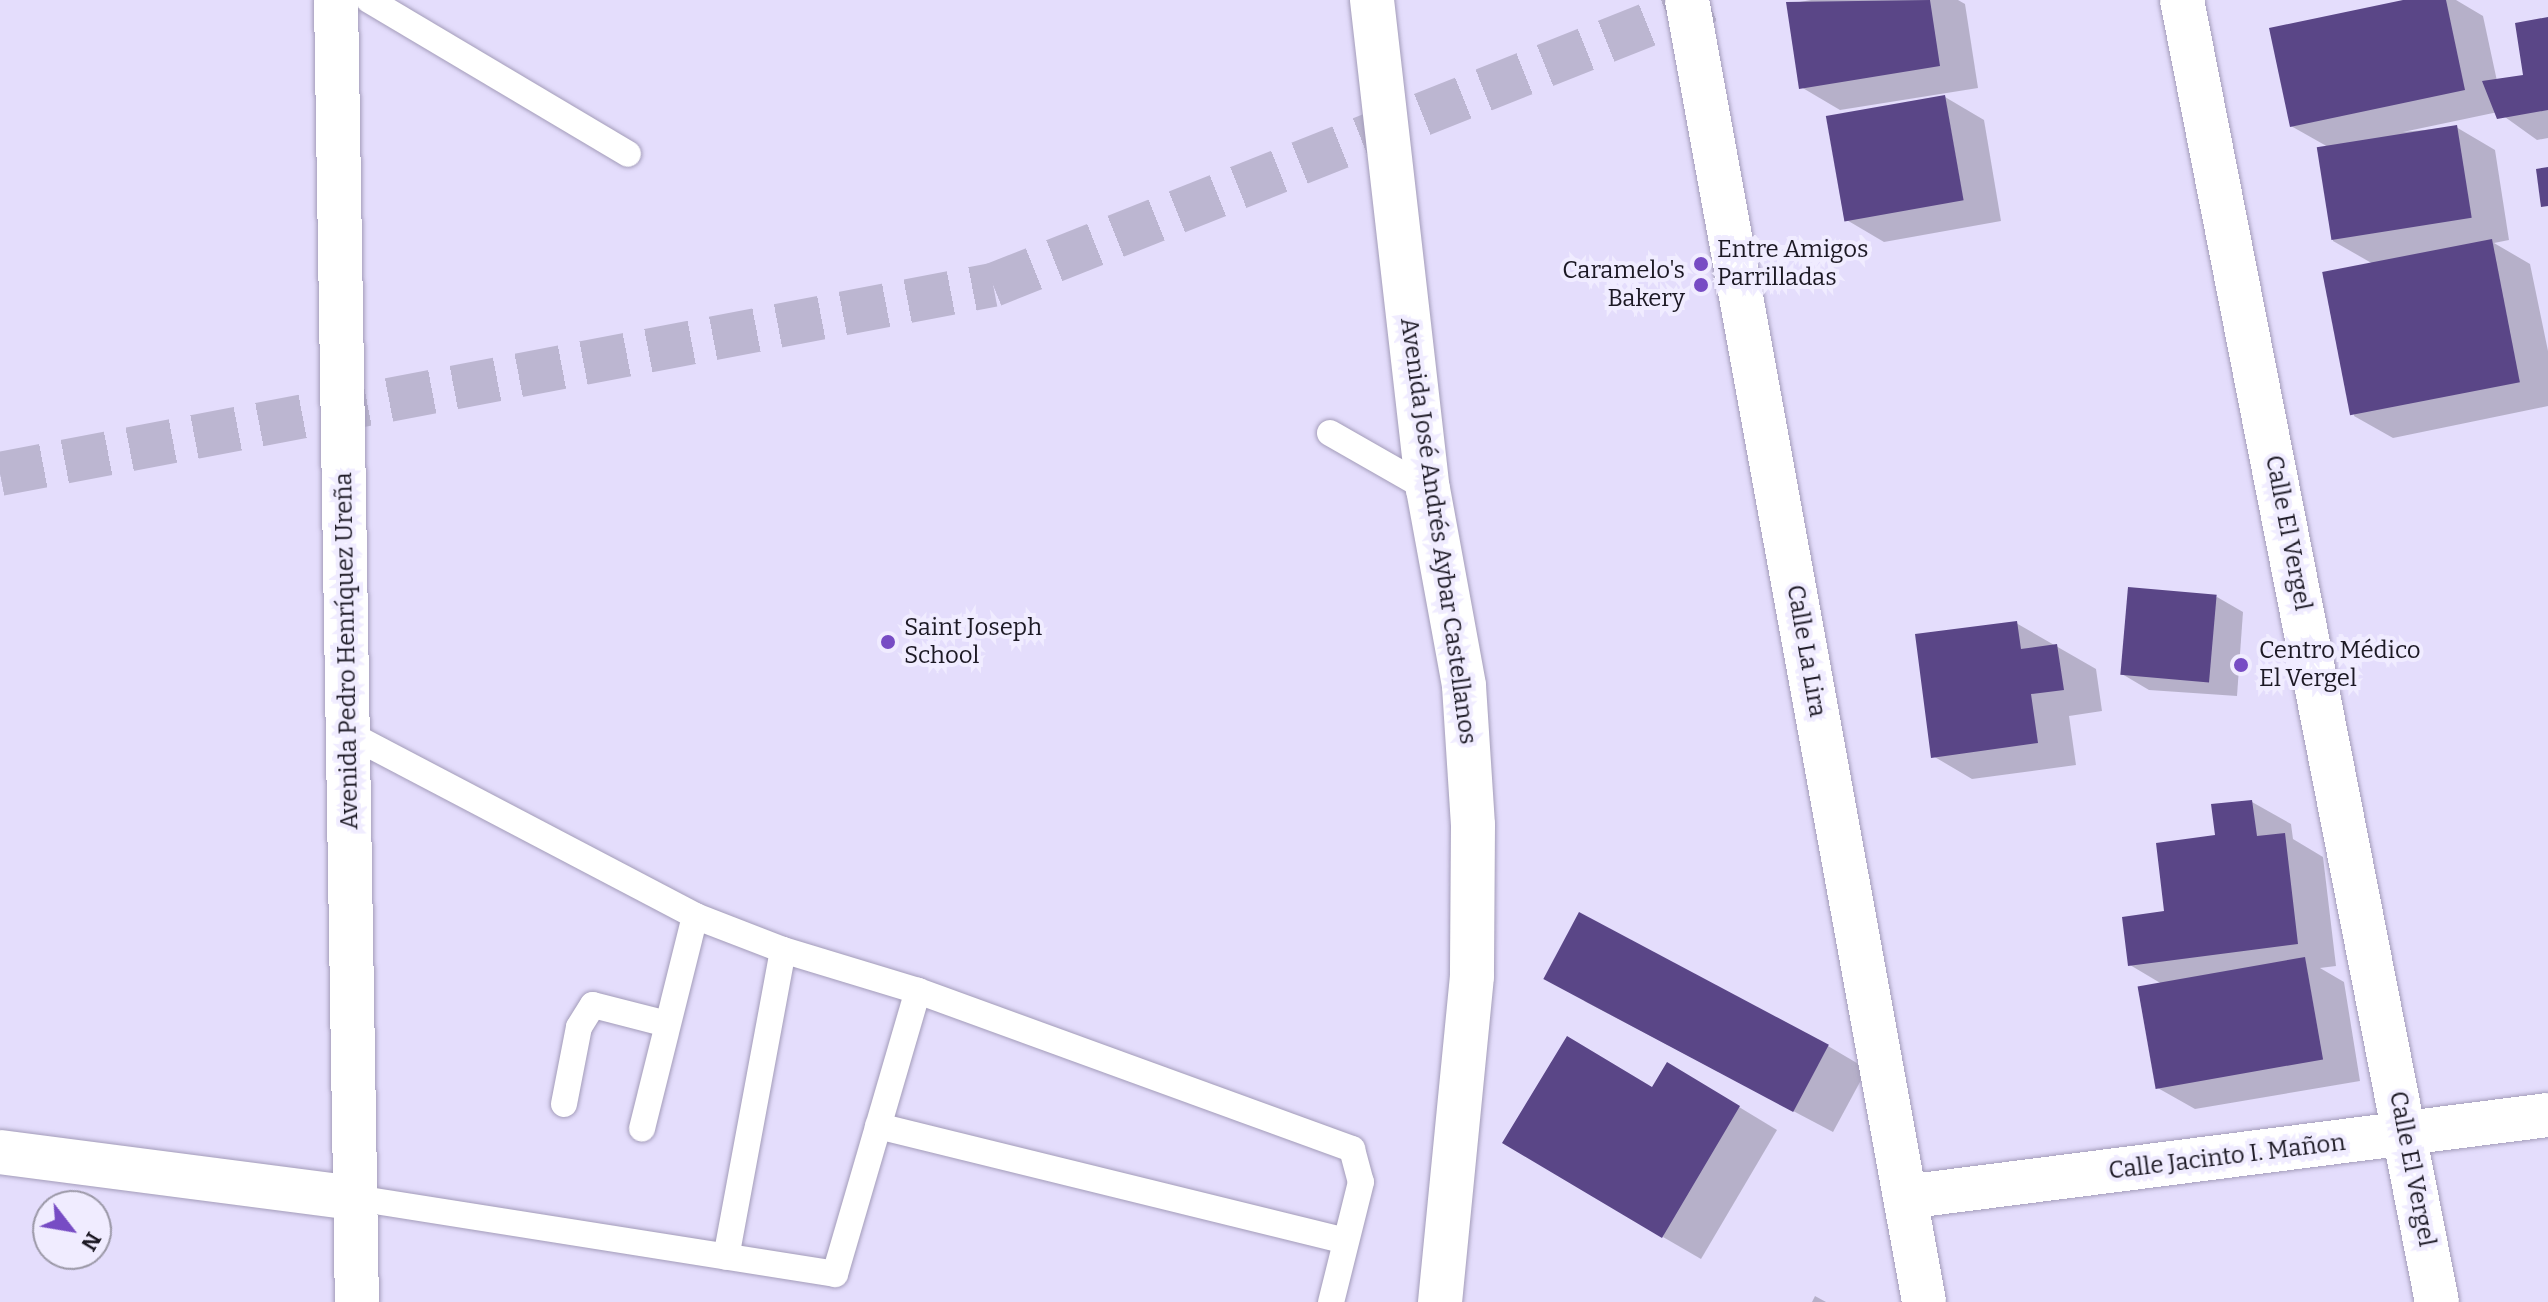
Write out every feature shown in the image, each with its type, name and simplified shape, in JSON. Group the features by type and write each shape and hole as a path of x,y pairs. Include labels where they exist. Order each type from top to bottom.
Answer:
{"street":[{"name":"Avenida Pedro Henríquez Ureña","path":"336,0 357,1302"},
{"name":"Avenida José Andrés Aybar Castellanos","path":"1372,0 1428,489 1464,686 1473,825 1472,976 1440,1302"},
{"name":"Calle La Lira","path":"1687,0 1924,1302"},
{"name":"Calle El Vergel","path":"2182,0 2407,1134 2437,1302"},
{"name":"Calle Jacinto I. Mañon","path":"1905,1197 2548,1115"},
{"path":"0,1152 356,1198"}],"lane":[{"path":"369,0 628,154"},
{"path":"1330,433 1428,489"},
{"path":"349,734 695,916 783,950 918,991 1352,1149 1361,1182 1331,1302"},
{"path":"642,1128 695,916"},
{"path":"726,1257 783,950"},
{"path":"356,1198 835,1274 918,991"},
{"path":"564,1104 579,1027 593,1005 667,1024"},
{"path":"878,1126 1345,1241"}],"building":[{"path":"1930,0 1940,66 1799,89 1786,2"},
{"path":"2403,0 2446,0 2465,90 2290,127 2269,28"},
{"path":"2548,17 2548,110 2497,119 2482,81 2523,75 2515,23"},
{"path":"1945,95 1964,200 1844,221 1826,116"},
{"path":"2457,125 2472,218 2331,240 2317,147"},
{"path":"2548,167 2548,206 2541,207 2536,169"},
{"path":"2492,239 2520,382 2350,415 2322,272"},
{"path":"2128,587 2217,595 2209,682 2120,675"},
{"path":"2017,621 2021,649 2057,644 2064,690 2031,694 2038,743 1931,758 1915,634"},
{"path":"2252,800 2257,836 2285,833 2298,944 2128,966 2122,917 2164,911 2156,843 2215,835 2211,804"},
{"path":"1579,912 1829,1045 1793,1112 1543,979"},
{"path":"2305,957 2323,1059 2156,1089 2138,987"},
{"path":"1567,1036 1652,1087 1667,1062 1740,1106 1662,1238 1502,1143"}],"tunnel":[{"path":"0,474 993,285 1710,0"}],"place":[{"name":"Entre Amigos Parrilladas","path":"1701,264"},
{"name":"Caramelo's Bakery","path":"1701,285"},
{"name":"Saint Joseph School","path":"888,642"},
{"name":"Centro Médico El Vergel","path":"2241,665"}]}
